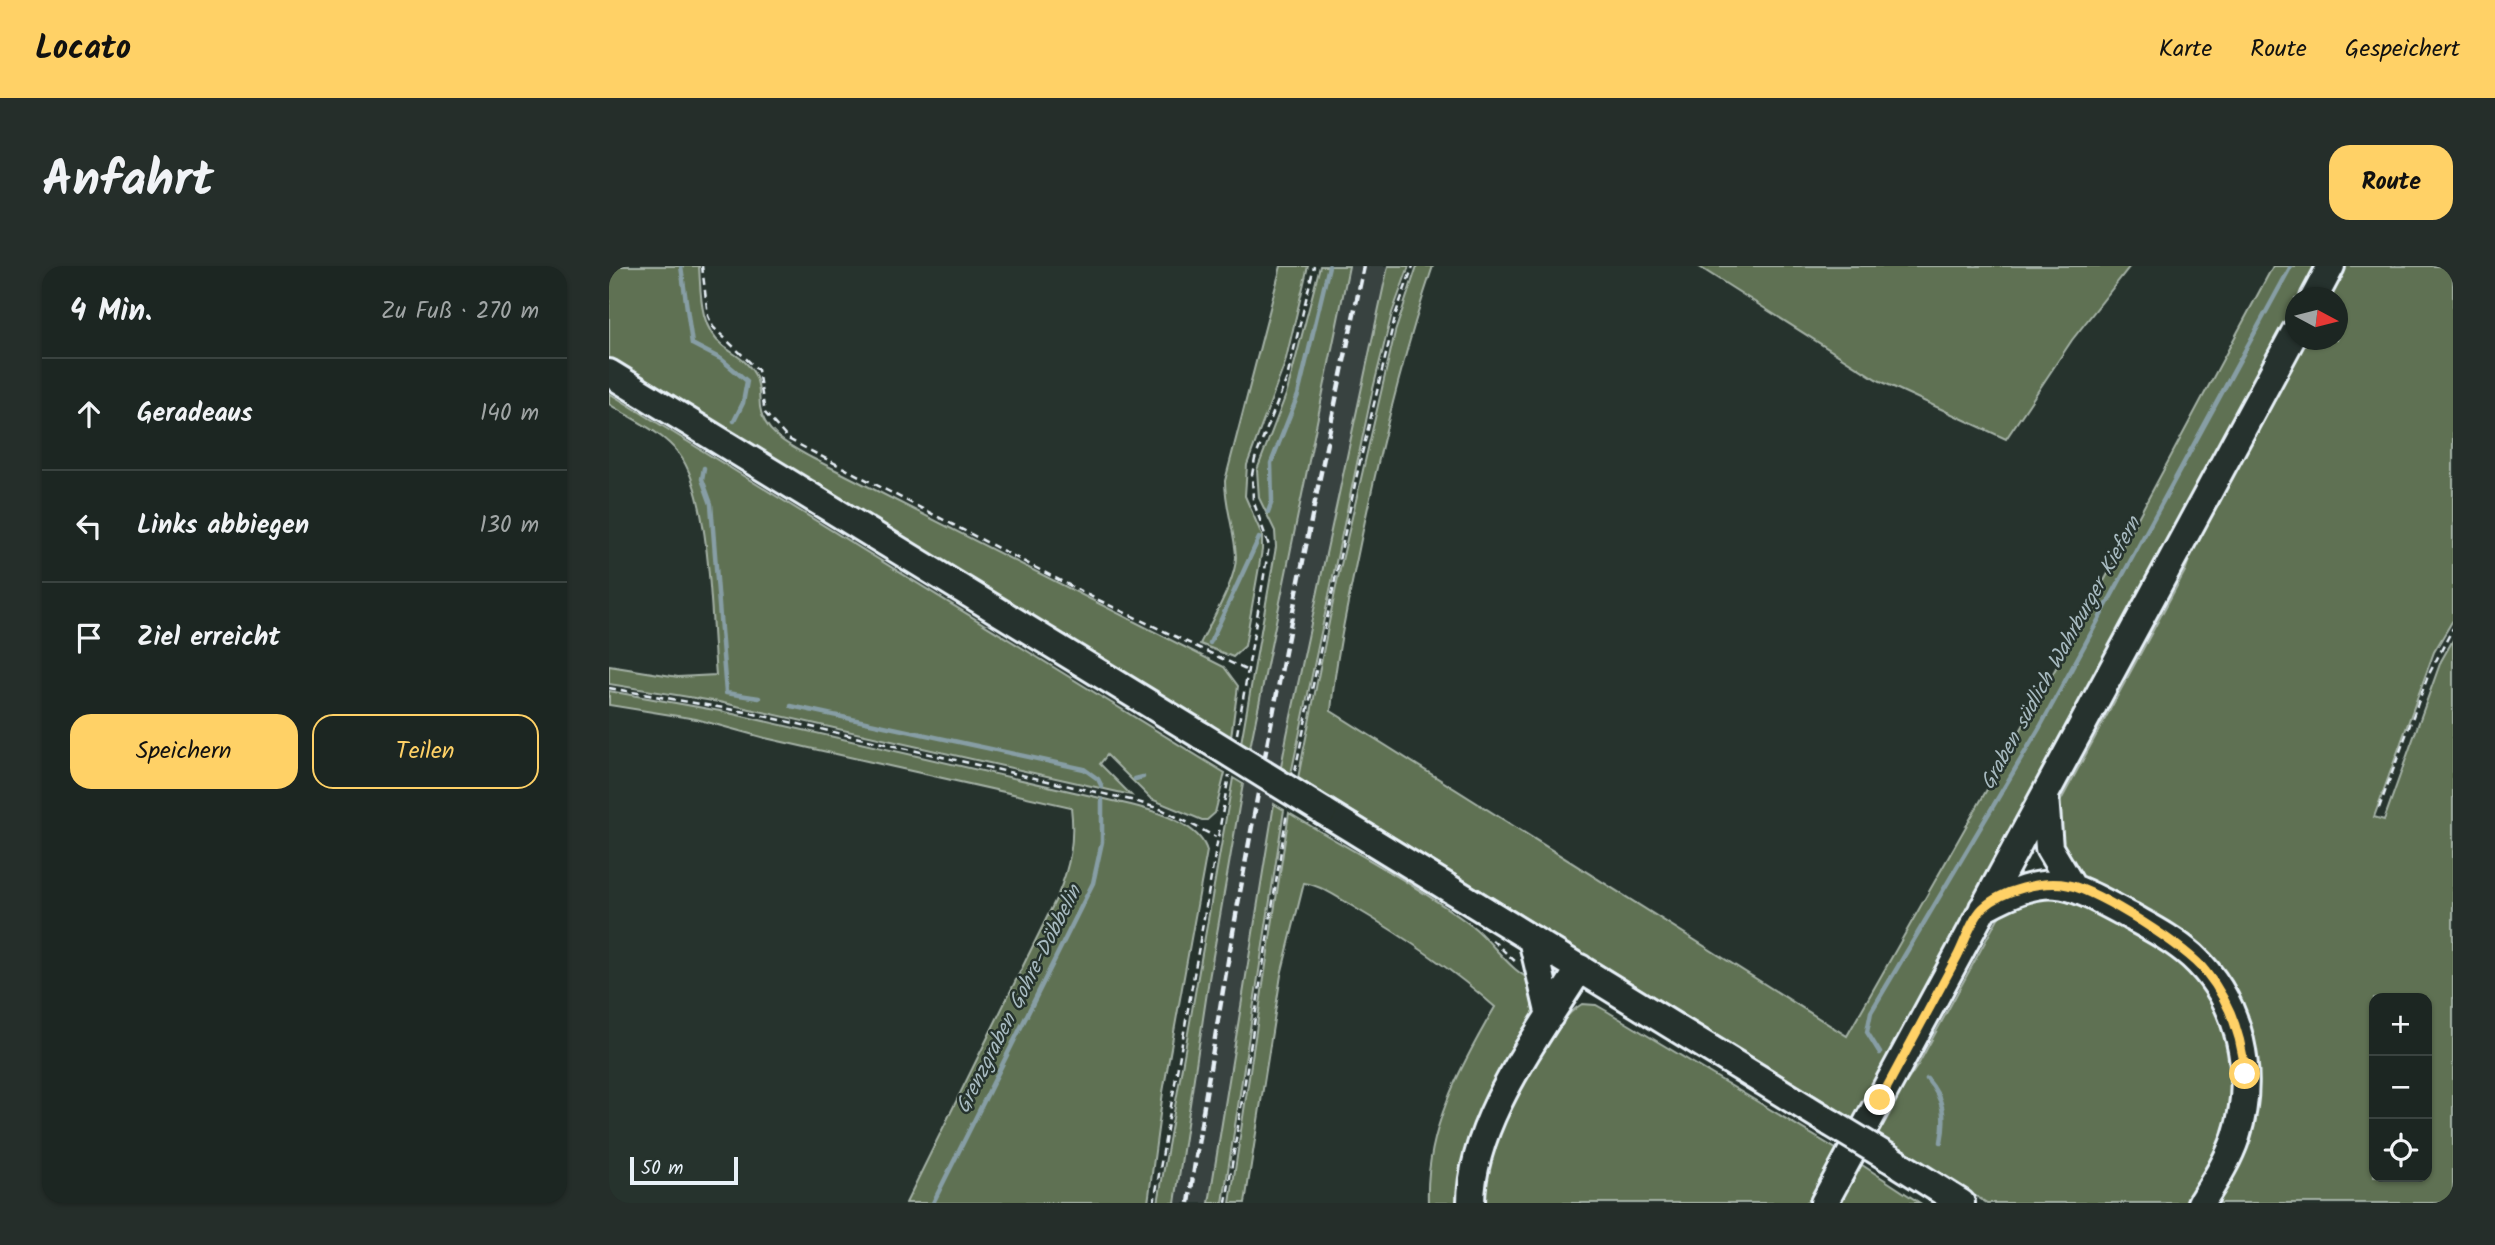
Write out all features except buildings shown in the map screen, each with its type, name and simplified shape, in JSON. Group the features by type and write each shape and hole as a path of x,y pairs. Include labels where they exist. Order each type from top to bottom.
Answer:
{"main road":[{"path":"2320,287 2331,266"},
{"path":"1823,1203 2285,350"},
{"path":"609,373 1961,1203"},
{"path":"2045,794 2049,848 2071,886"},
{"path":"1983,908 2029,886 2049,883 2071,886 2152,928 2190,955 2214,983 2234,1020 2244,1062 2242,1111 2233,1147 2201,1203"},
{"path":"1532,939 1550,1016"},
{"path":"1471,1203 1475,1159 1486,1127 1580,968"}],"path":[{"path":"702,266 708,316 713,327 758,370 765,413 788,439 1092,597 1246,670"},
{"path":"1294,773 1358,470 1396,313 1413,266"},
{"path":"2379,808 2428,676 2453,628"},
{"path":"609,688 746,712 1135,801 1163,810 1216,836"},
{"path":"1226,1203 1289,800"}],"shaded area":[{"path":"1349,266 1388,266 1287,735 1209,1203 1175,1203 1209,979 1250,748"}],"green space":[{"path":"609,266 699,266 705,320 715,338 749,366 755,375 762,416 772,432 812,458 1224,667 1238,686 1231,737 1185,709 1182,712 609,361"},
{"path":"1281,266 1308,266 1285,363 1247,465 1245,496 1262,535 1262,550 1245,646 1233,657 1200,644 1228,589 1235,567 1235,548 1225,481"},
{"path":"1320,266 1349,266 1250,748 1241,743 1276,547 1275,531 1259,498 1257,470 1287,392"},
{"path":"1388,266 1409,266 1392,313 1372,393 1291,774 1281,767 1287,735"},
{"path":"1417,266 1433,266 1375,473 1343,627 1331,711 1847,1036 2082,622 2273,266 2322,266 2310,287 2285,287 2285,333 1858,1122 1298,778 1337,582 1395,332"},
{"path":"1698,266 2130,266 2072,340 2006,439 1876,379"},
{"path":"2342,266 2453,266 2453,620 2434,652 2374,817 2384,820 2441,661 2453,640 2453,1203 2213,1203 2226,1182 2243,1014 2062,860 2056,816 2060,802 2185,571 2197,538 2297,350 2348,350 2348,287 2330,287"},
{"path":"609,393 1225,773 1215,813 1207,820 1202,820 1151,799 1107,755 1100,764 1131,795 719,702 609,684 609,666 678,677 716,675 708,560 698,499 690,473 679,454 664,439 609,404"},
{"path":"609,691 720,711 1131,805 1175,820 1196,833 1207,851 1163,1092 1148,1203 906,1203 1057,897 1070,853 1071,807 765,738 696,719 609,705"},
{"path":"1233,778 1243,784 1209,979 1175,1203 1158,1203"},
{"path":"1274,804 1284,810 1223,1203 1209,1203"},
{"path":"1289,813 1451,911 1479,932 1519,973 1536,981 1539,1011 1470,1137 1459,1187 1460,1203 1428,1203 1432,1150 1447,1100 1495,1007 1408,941 1329,892 1304,883 1281,975 1245,1203 1230,1203"},
{"path":"2034,893 2074,899 2173,954 2206,989 2225,1023 2236,1082 2226,1139 2191,1203 1987,1203 1873,1132 1918,1065 1998,918 2008,906"},
{"path":"1582,1004 1596,1005 1605,1010 1841,1152 1807,1203 1481,1203 1491,1155 1516,1095 1549,1039"},
{"path":"1856,1161 1920,1203 1834,1203"}],"waterway":[{"name":"Grenzgraben Gohre-Döbbelin","path":"681,266 692,344 721,359 747,381 743,403 734,421"},
{"path":"1268,512 1272,501 1271,463 1298,395 1329,266"},
{"name":"Graben südlich Wahrburger Kiefern","path":"1880,1053 1867,1032 1871,1012 2040,727 2291,266"},
{"name":"Grenzgraben Gohre-Döbbelin","path":"704,468 702,479 711,504 726,693 759,698"},
{"path":"1210,643 1259,538"},
{"name":"Grenzgraben Gohre-Döbbelin","path":"791,706 1084,769 1098,779 1102,787"},
{"path":"1135,779 1143,777"},
{"name":"Grenzgraben Gohre-Döbbelin","path":"933,1203 1093,883 1102,842 1102,800"},
{"name":"Graben südlich Wahrburger Kiefern","path":"1927,1079 1942,1108 1941,1142"}],"railway":[{"path":"1189,1203 1227,967 1269,733 1364,266"}],"route":[{"path":"1880,1100 1983,908 2029,886 2049,883 2071,886 2123,912 2167,937 2197,961 2218,988 2234,1020 2245,1074"}]}
